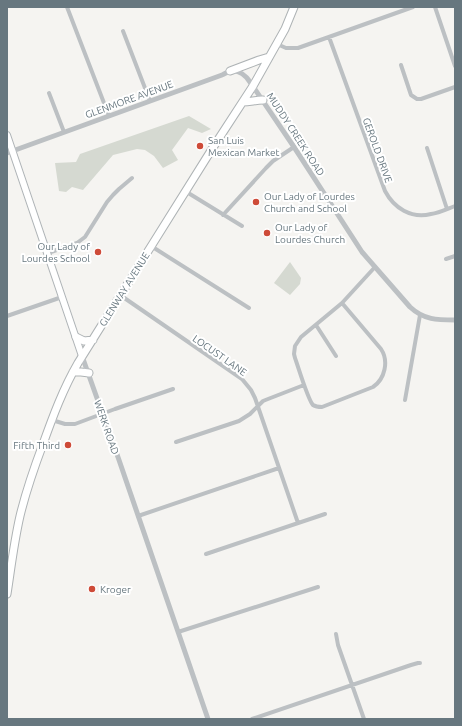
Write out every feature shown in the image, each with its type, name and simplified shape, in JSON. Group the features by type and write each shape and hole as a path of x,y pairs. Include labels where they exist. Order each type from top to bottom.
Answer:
{"main road":[{"name":"GLENWAY AVENUE","path":"7,594 17,533 29,481 66,386 82,356 120,295 253,86 286,27 294,7"},
{"path":"230,71 259,60 269,58"},
{"path":"242,102 263,100"},
{"name":"WERK ROAD","path":"7,134 10,151 48,253 82,356"},
{"path":"76,337 84,341 92,340"},
{"path":"73,372 89,373"}],"street":[{"path":"67,7 108,116"},
{"path":"277,44 286,48 298,48 405,8 413,7"},
{"path":"435,7 455,66"},
{"path":"123,31 150,101"},
{"name":"GEROLD DRIVE","path":"329,37 384,192 388,198 401,210 417,215 430,215 455,206"},
{"path":"401,64 412,95 417,99 421,99 455,87"},
{"path":"230,71 244,75 253,86"},
{"name":"GLENMORE AVENUE","path":"10,151 230,71"},
{"name":"MUDDY CREEK ROAD","path":"253,86 362,252 410,307 420,315 433,319 455,320"},
{"path":"49,93 64,132"},
{"path":"223,214 273,161 294,147"},
{"path":"427,148 447,209"},
{"path":"48,253 77,243 85,237 112,195 132,178"},
{"path":"185,191 242,226"},
{"path":"151,246 249,308"},
{"path":"446,259 455,256"},
{"path":"342,303 383,351 385,364 382,378 377,385 373,387 320,407 315,406 311,402 304,385 295,358 294,349 301,337 342,303 375,267"},
{"name":"LOCUST LANE","path":"120,295 242,379 251,390 298,523"},
{"path":"7,316 62,296"},
{"path":"404,400 420,315"},
{"path":"316,325 336,356"},
{"name":"WERK ROAD","path":"82,356 103,413 207,718"},
{"path":"176,442 239,421 250,414 263,401 304,385"},
{"path":"52,420 65,424 72,424 173,389"},
{"path":"138,516 279,468"},
{"path":"206,554 326,514"},
{"path":"178,632 318,587"},
{"path":"336,634 338,645 364,719"},
{"path":"252,719 418,662 420,663"}],"shaded area":[{"path":"189,116 211,129 202,133 188,128 172,150 178,160 163,168 154,156 145,150 137,149 113,155 83,190 72,187 66,192 59,191 55,163 76,162 80,154"},
{"path":"290,262 301,278 300,284 290,295 274,283"}],"place":[{"name":"San Luis Mexican Market","path":"200,146"},
{"name":"Our Lady of Lourdes Church and School","path":"256,202"},
{"name":"Our Lady of Lourdes Church","path":"267,233"},
{"name":"Our Lady of Lourdes School","path":"98,252"},
{"name":"Fifth Third","path":"68,445"},
{"name":"Kroger","path":"92,589"}]}
